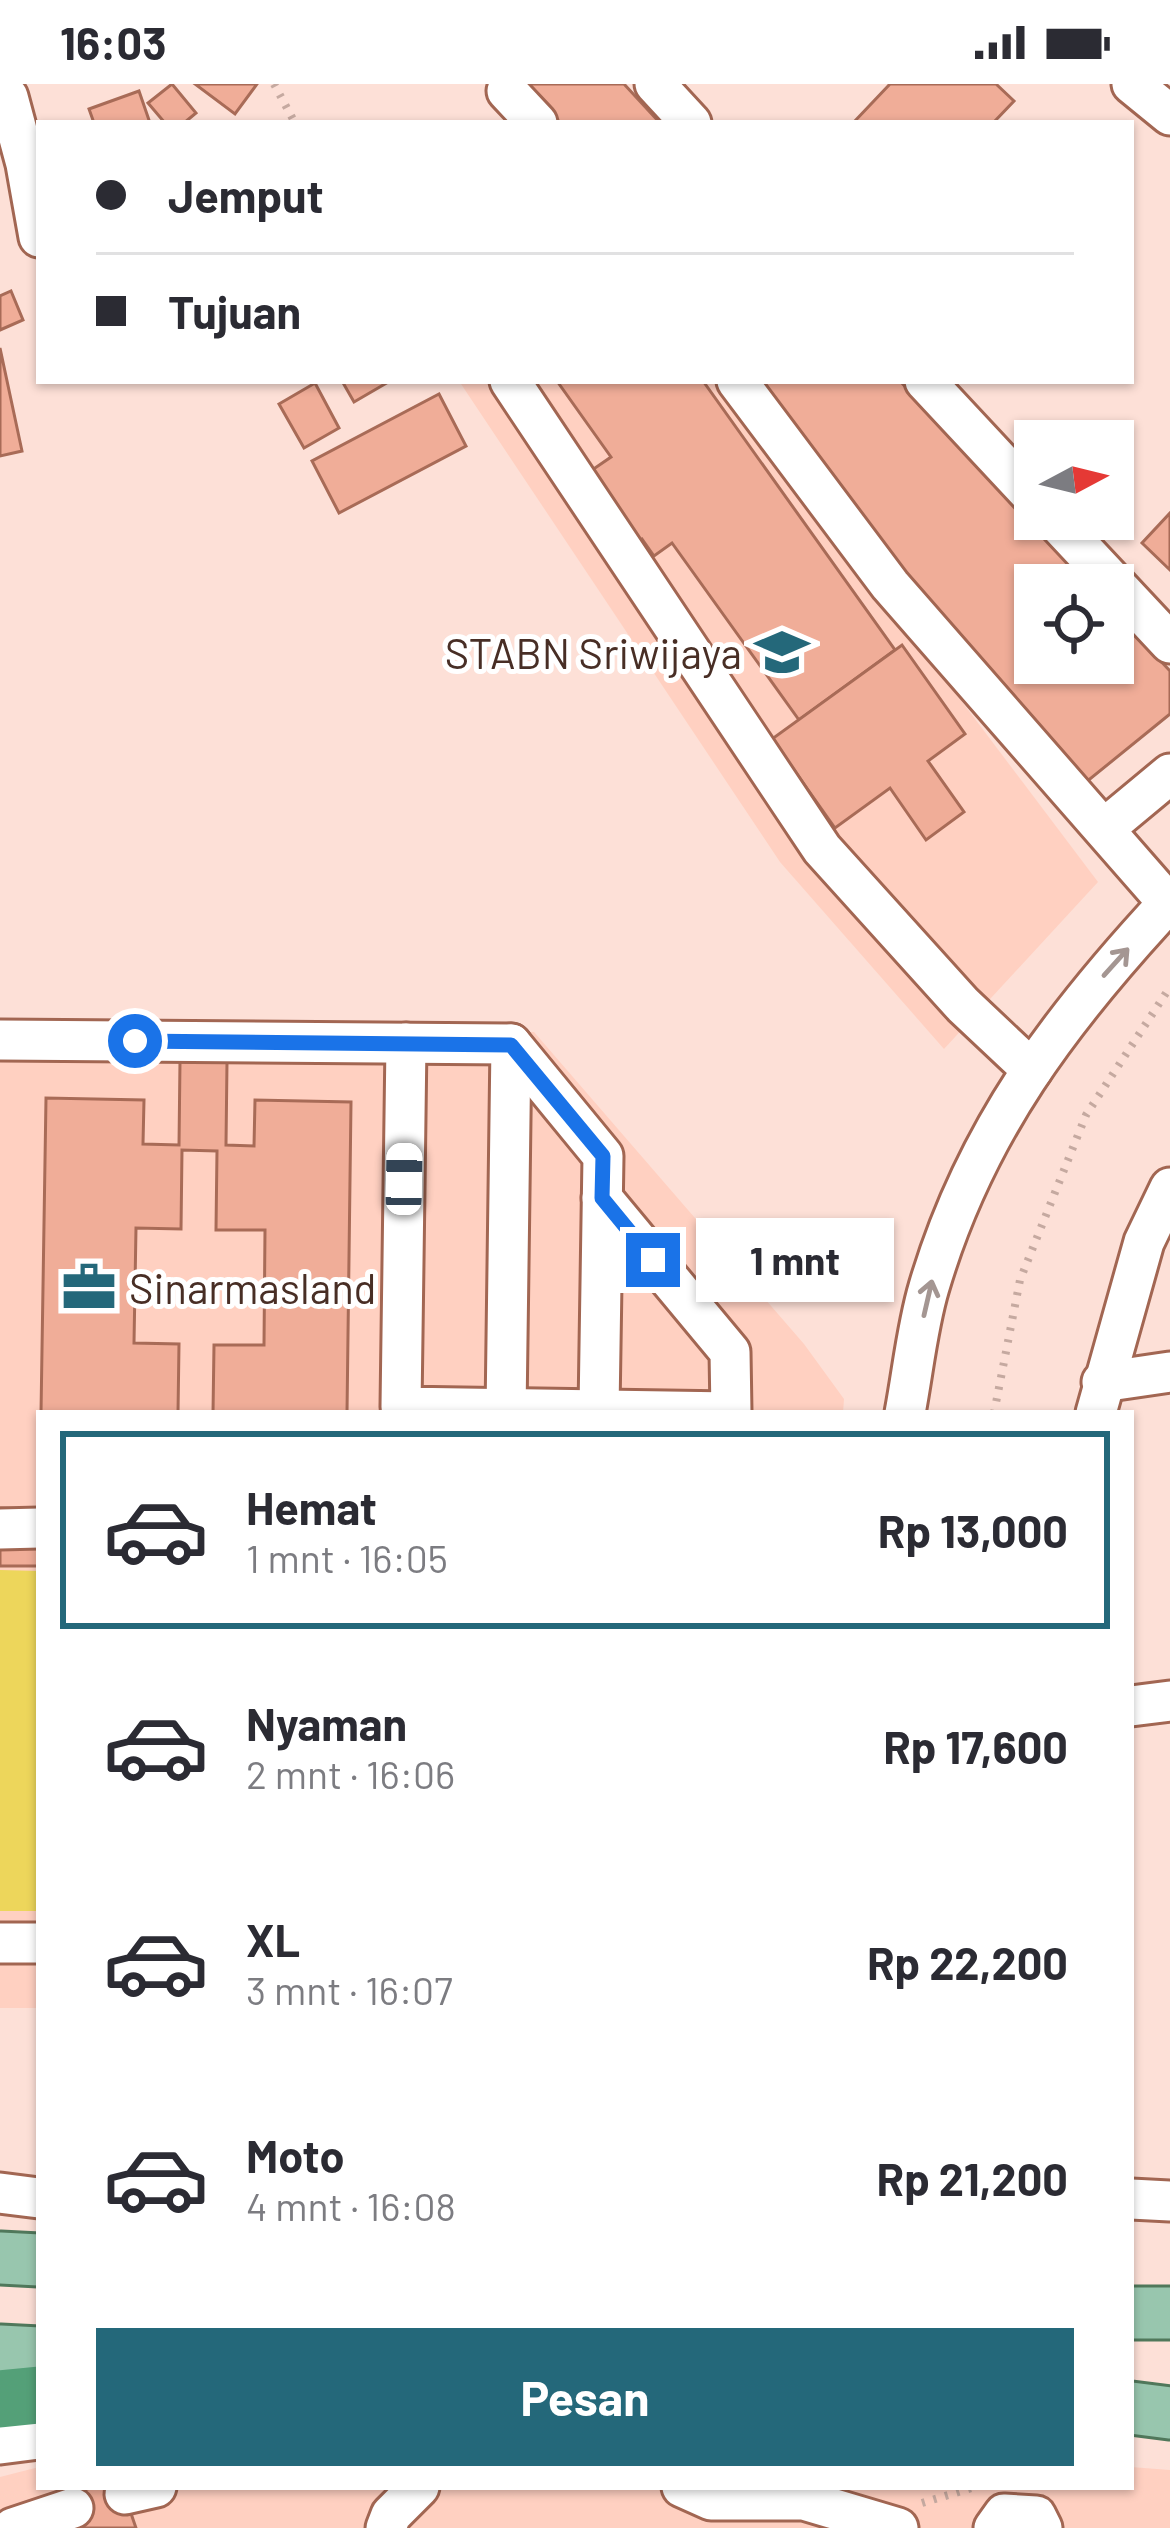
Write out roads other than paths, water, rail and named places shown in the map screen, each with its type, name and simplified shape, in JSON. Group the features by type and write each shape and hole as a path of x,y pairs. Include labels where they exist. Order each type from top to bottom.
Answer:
{"highway":[{"path":"0,2399 36,2396"}],"main road":[{"path":"0,2258 36,2260"},
{"path":"1134,2313 1170,2313"},
{"path":"0,2351 36,2353"}],"street":[{"path":"655,84 688,120"},
{"path":"1132,84 1169,113"},
{"path":"507,91 534,120"},
{"path":"18,94 36,220"},
{"path":"512,384 821,849 964,1005 1032,1070"},
{"path":"739,384 890,585 1169,902 1065,1019 982,1149 929,1288 906,1410"},
{"path":"928,384 1014,476"},
{"path":"1073,540 1170,644"},
{"path":"1105,829 1170,774"},
{"path":"0,1040 511,1045 603,1156 599,1410"},
{"path":"406,1043 401,1406 485,1410"},
{"path":"506,1410 511,1045"},
{"path":"1099,1398 1144,1242 1170,1188"},
{"path":"602,1198 730,1352 731,1410"},
{"path":"1099,1398 1170,1372"},
{"path":"0,1529 36,1528"},
{"path":"1134,1706 1170,1701"},
{"path":"0,1942 36,1943"},
{"path":"0,2193 36,2198"},
{"path":"1134,2199 1170,2200"},
{"path":"0,2444 36,2438"},
{"path":"386,2528 391,2515 416,2490"},
{"path":"689,2490 711,2500 804,2500 898,2528"},
{"path":"13,2528 74,2508"},
{"path":"994,2528 1004,2514 1019,2512 1036,2516 1042,2528"}],"place":[{"name":"STABN Sriwijaya","path":"782,652"},
{"name":"Sinarmasland","path":"89,1287"}]}
